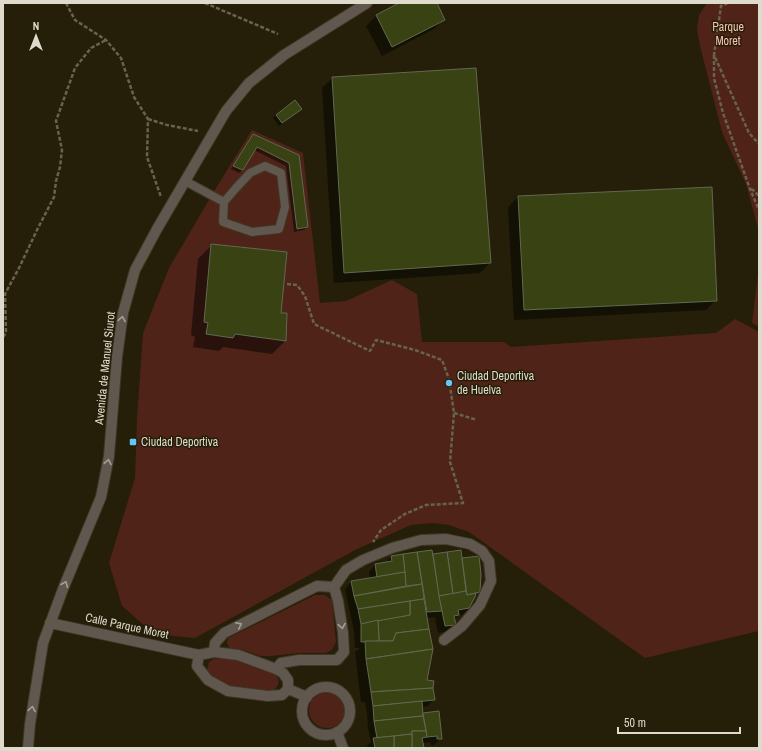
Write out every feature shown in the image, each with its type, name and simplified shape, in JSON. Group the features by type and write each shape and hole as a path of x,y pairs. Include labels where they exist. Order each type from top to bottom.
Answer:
{"street":[{"name":"Avenida de Manuel Siurot","path":"28,748 30,724 43,644 63,589 101,497 109,456 117,357 123,313 135,270 157,228 226,111 248,83 284,55 367,3"},
{"path":"334,588 346,570 392,548 421,540 446,539 470,544 482,551 489,561 491,581 480,605 462,626 444,640"},
{"path":"214,652 215,643 224,633 317,586 334,588"},
{"path":"276,669 281,663 299,660 337,660 344,652 343,633 338,601 334,588"},
{"name":"Calle Parque Moret","path":"50,623 199,655"},
{"path":"214,652 238,655 276,669 288,680 288,689 282,695 268,696 228,691 208,680 197,666 199,655 214,652"},
{"path":"319,688 335,688 342,692 350,705 348,721 344,727 337,732 330,734 322,734 314,731 308,726 304,719 303,704 307,697 312,691 319,688"},
{"path":"288,689 307,697"},
{"path":"337,732 343,748"}],"lane":[{"path":"265,166 281,173 285,207 279,229 252,232 223,222 224,202 250,173 265,166"},
{"path":"185,181 224,202"}],"path":[{"path":"66,3 75,20 106,40 121,58 134,97 148,119 147,157 161,197"},
{"path":"205,3 278,34"},
{"path":"728,3 721,6 714,56 714,78 723,112 750,189 759,210"},
{"path":"3,337 6,333 5,294 54,197 62,150 56,121 75,68 91,48 106,40"},
{"path":"714,56 749,133 759,144"},
{"path":"148,119 198,132"},
{"path":"750,189 759,196"},
{"path":"287,284 297,285 304,296 314,324 370,351 376,340 415,350 442,360 449,378 454,413 450,462 463,503 426,504 404,514 381,530 373,542 367,559"},
{"path":"454,413 477,420"}],"green space":[{"name":"Parque Moret","path":"707,3 759,3 759,232 746,184 722,132 700,46 697,29 699,15"},
{"name":"Ciudad Deportiva de Huelva","path":"252,130 303,153 320,303 346,301 392,280 417,294 422,342 504,342 511,347 716,333 735,319 759,332 759,631 645,658 469,532 449,525 434,523 411,525 355,550 195,638 154,634 122,606 109,563 135,478 137,418 143,333 169,268"},
{"path":"759,266 759,327 752,323"},
{"path":"315,595 325,595 332,600 336,642 332,650 326,653 299,653 261,656 242,650 229,648 227,643 228,638"},
{"path":"214,659 250,664 272,673 276,676 279,682 273,691 232,688 209,675 207,670 209,662"},
{"path":"331,692 340,697 344,703 344,717 340,723 331,728 323,728 314,723 310,717 309,706 314,697 320,693"}],"building":[{"path":"399,3 437,3 445,20 392,47 376,15"},
{"path":"476,68 491,263 344,273 332,77"},
{"path":"295,100 302,109 282,123 276,115"},
{"path":"253,134 299,155 308,227 297,229 289,163 257,147 243,170 233,166"},
{"path":"712,187 717,301 524,310 518,196"},
{"path":"211,244 287,252 281,313 287,313 286,341 235,334 233,338 206,334 208,323 204,322"},
{"path":"432,550 442,611 427,612 417,552"},
{"path":"461,550 466,591 453,594 447,552"},
{"path":"417,552 422,584 406,586 403,554"},
{"path":"447,552 453,594 439,596 433,554"},
{"path":"403,554 405,572 377,577 375,564 392,561 391,556"},
{"path":"479,556 481,574 480,592 467,595 462,558"},
{"path":"405,572 406,586 354,596 351,581"},
{"path":"422,584 424,599 358,609 354,596"},
{"path":"466,591 467,595 476,593 469,608 458,610 459,615 454,616 456,625 445,626 439,596"},
{"path":"424,599 429,629 396,633 393,641 379,641 378,620 410,615 410,601"},
{"path":"410,601 410,615 361,624 358,609"},
{"path":"378,620 379,641 361,642 361,624"},
{"path":"429,629 433,649 366,659 365,641 393,641 396,633"},
{"path":"433,649 427,680 434,681 433,688 371,692 366,659"},
{"path":"433,688 435,700 373,706 371,692"},
{"path":"422,701 423,716 374,721 373,706"},
{"path":"439,711 442,739 437,739 437,736 427,737 423,713"},
{"path":"423,716 426,731 412,731 412,734 377,738 374,721"},
{"path":"412,731 426,731 427,737 422,738 424,748 412,748"},
{"path":"412,734 412,748 394,748 394,736"},
{"path":"394,736 394,748 375,748 373,738"}],"place":[{"name":"Ciudad Deportiva de Huelva","path":"449,383"},
{"name":"Ciudad Deportiva","path":"133,442"}]}
